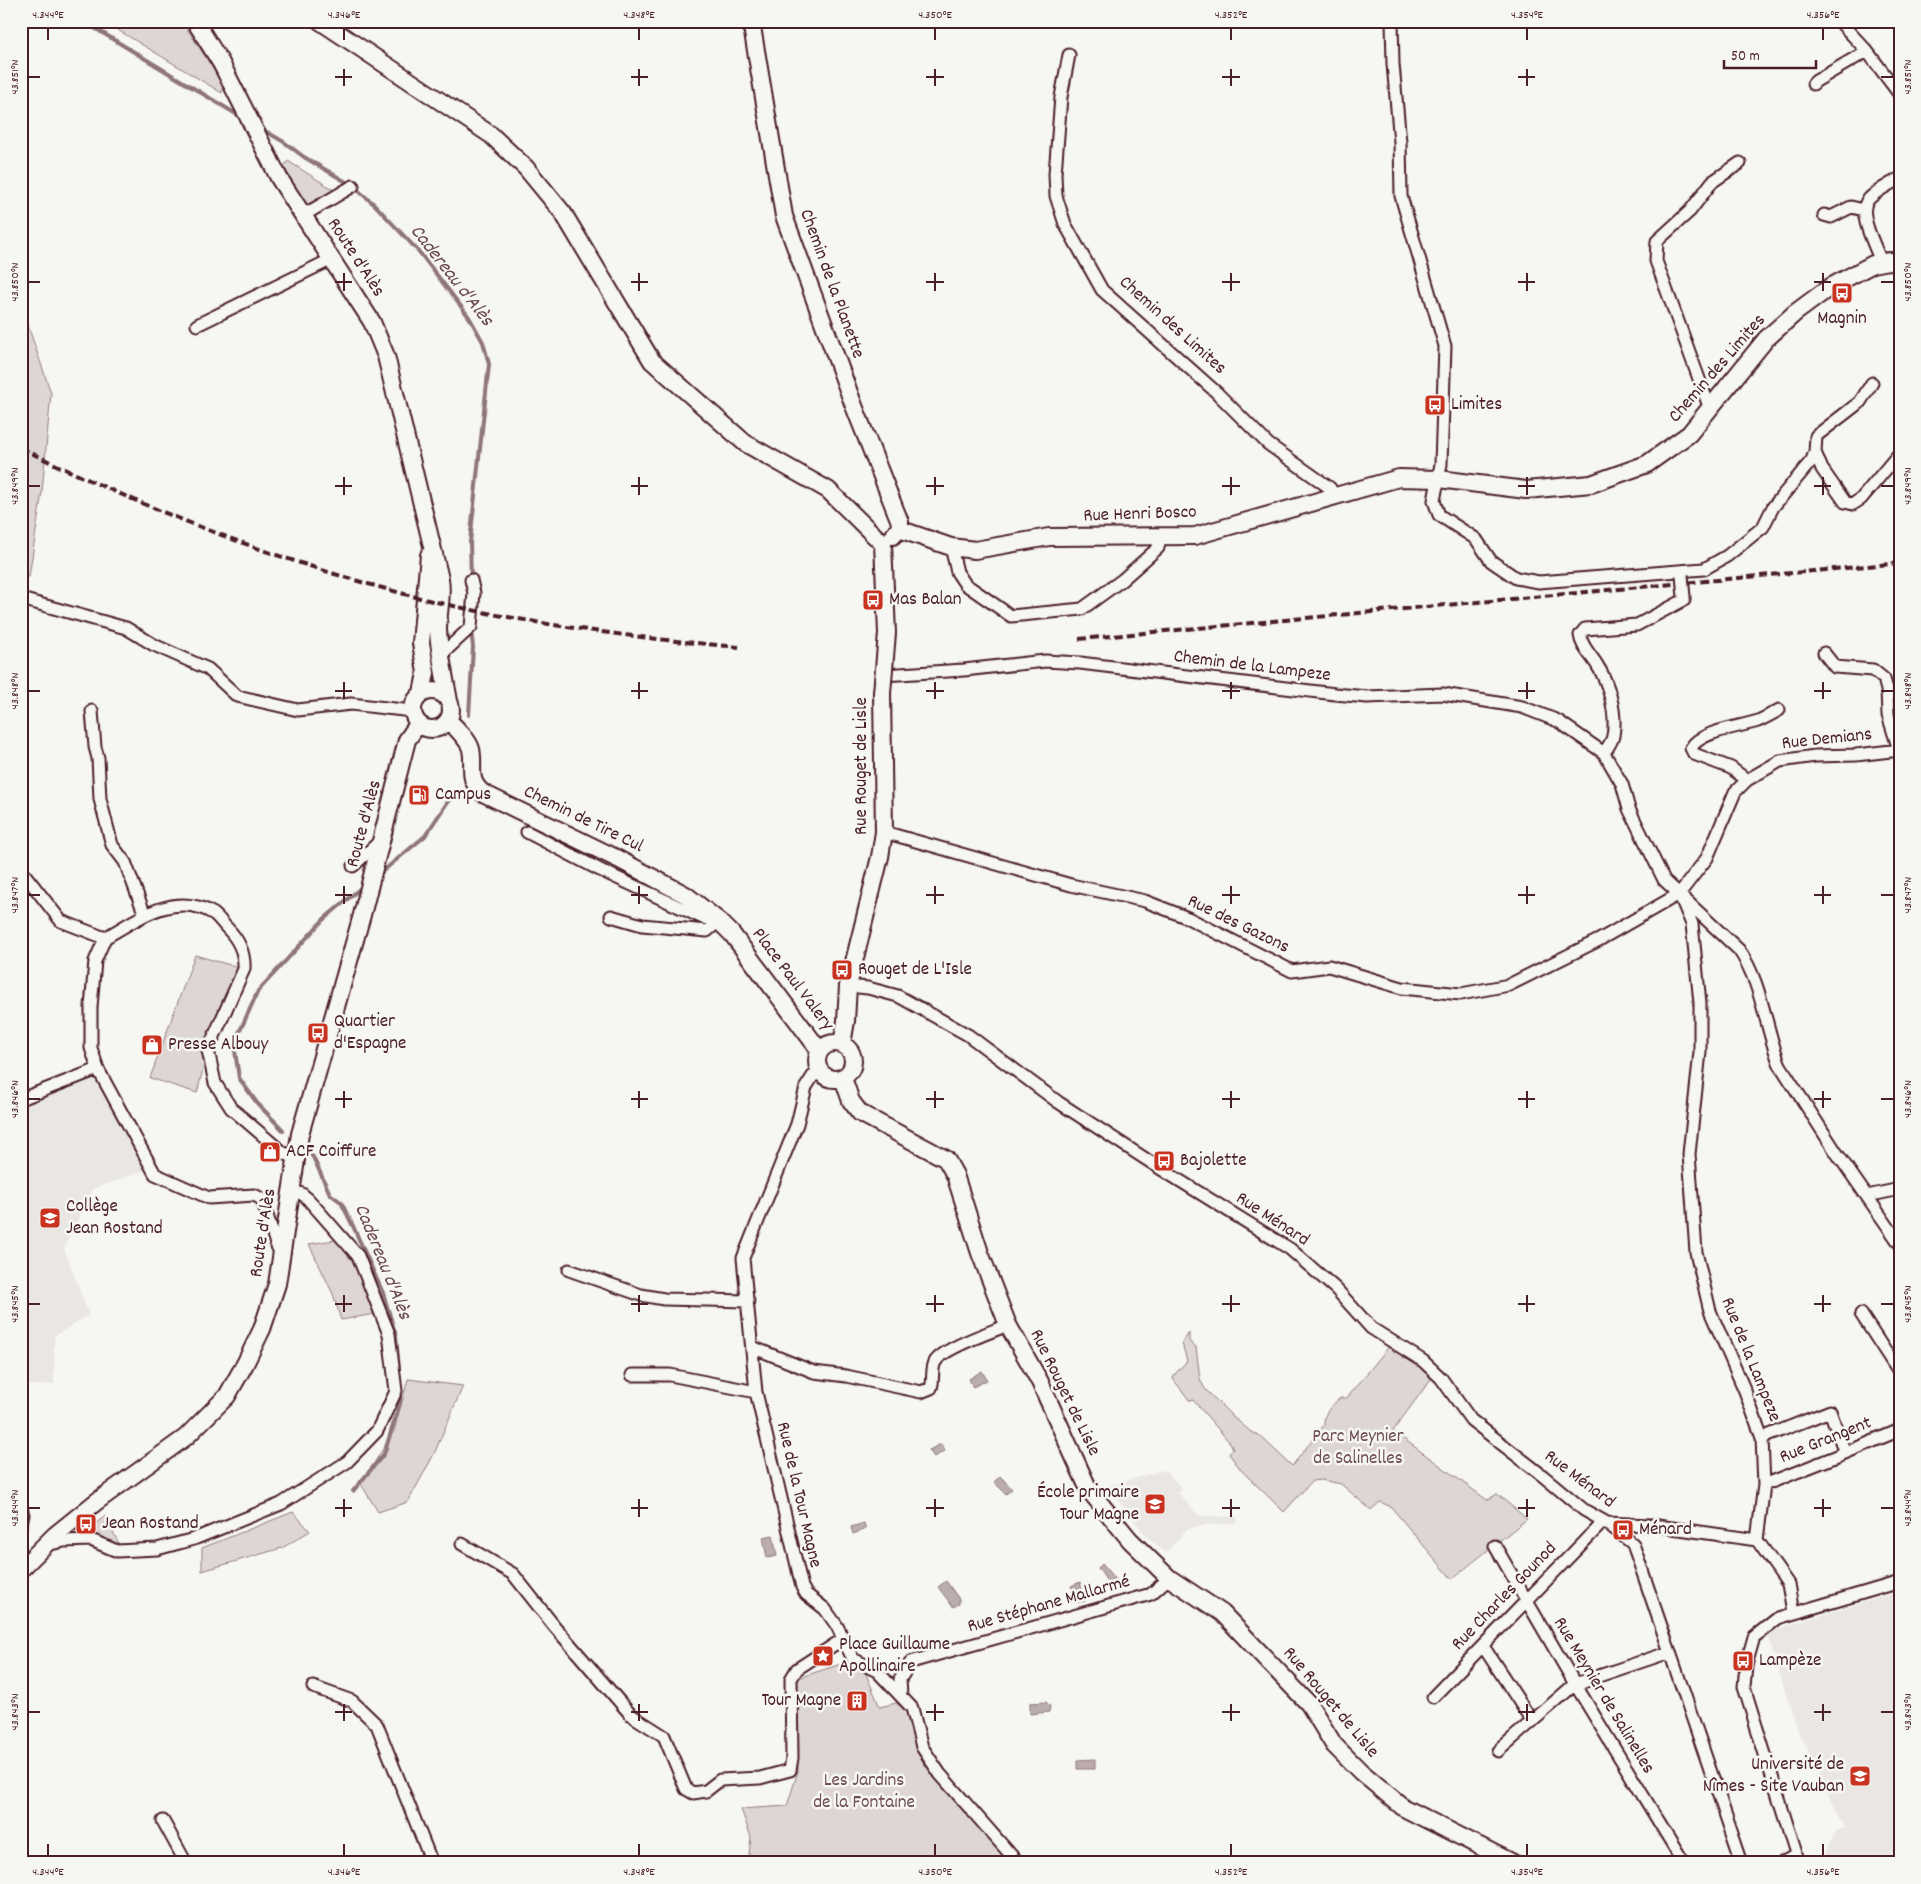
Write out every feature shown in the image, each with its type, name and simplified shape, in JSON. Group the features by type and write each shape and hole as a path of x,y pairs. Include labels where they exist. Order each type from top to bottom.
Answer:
{"street":[{"name":"Route d'Alès","path":"195,21 221,63 279,178 372,322 386,356 442,594 438,615 438,632 449,701"},
{"path":"320,21 492,134 526,168 563,213 652,360 745,443 828,490 883,544 899,529"},
{"name":"Chemin de la Planette","path":"751,21 784,216 854,406 900,522 899,529"},
{"path":"1392,21 1393,64 1400,142 1401,196 1445,346 1441,464 1434,501 1439,515 1476,539 1491,561 1516,578 1539,582 1682,573 1704,569 1727,556 1763,527 1773,508 1812,460 1815,452 1816,436 1860,402 1872,383"},
{"path":"1839,21 1867,51 1900,95"},
{"path":"1813,84 1867,51"},
{"name":"Chemin des Limites","path":"1069,55 1060,97 1055,174 1056,196 1066,224 1102,290 1216,392 1268,444 1330,488 1334,496"},
{"path":"1710,409 1656,261 1657,241 1690,210 1712,182 1740,163"},
{"path":"1881,262 1864,218 1864,210 1867,202 1876,193 1900,178"},
{"path":"304,215 353,186"},
{"path":"1824,215 1831,217 1851,207 1864,210"},
{"path":"196,325 332,259"},
{"name":"Chemin des Limites","path":"1439,479 1526,490 1591,484 1646,464 1663,454 1689,434 1766,340 1795,313 1830,287 1862,268 1881,262 1900,262"},
{"path":"1815,452 1822,470 1845,502 1853,504 1861,499 1897,456"},
{"name":"Rue Henri Bosco","path":"899,529 951,547 975,550 1050,537 1160,537 1202,534 1399,478 1439,479"},
{"path":"951,547 957,572 965,584 1011,616 1082,609 1122,580 1158,548 1160,537"},
{"name":"Route d'Alès","path":"422,693 426,673 421,643 430,538"},
{"name":"Rue Rouget de Lisle","path":"842,1044 846,1021 848,986 880,857 884,832 882,693 887,632 883,544"},
{"path":"1682,573 1684,600 1637,625 1585,630 1580,635 1581,642 1598,667 1609,690 1611,699 1613,737 1604,754 1622,784 1629,809 1664,880 1739,950 1746,960 1780,1064 1836,1152 1900,1244"},
{"path":"442,654 471,627 474,594 471,580"},
{"path":"21,600 126,628 154,645 208,669 237,696 298,710 351,704 415,717"},
{"path":"1824,653 1835,667 1872,670 1884,679 1888,690 1888,715 1900,750"},
{"name":"Chemin de la Lampeze","path":"883,675 964,670 1045,661 1080,663 1367,697 1443,694 1522,707 1558,721 1604,754"},
{"path":"434,690 446,696 449,701 451,708 448,720 440,728 422,727 415,717 414,701 422,693 434,690"},
{"path":"1747,780 1731,768 1694,754 1691,748 1694,742 1706,736 1759,720 1779,710"},
{"path":"92,711 95,747 98,758 100,799 112,845 125,862 145,915"},
{"name":"Route d'Alès","path":"21,1569 96,1502 186,1437 227,1396 262,1329 277,1284 295,1158 304,1122 415,717"},
{"name":"Chemin de Tire Cul","path":"448,720 471,747 472,778 477,788 686,895 719,921 732,934"},
{"name":"Rue Demians","path":"1679,894 1707,858 1735,792 1747,780 1780,761 1815,756 1856,755 1900,750"},
{"path":"527,832 600,870 703,918 719,921"},
{"name":"Rue des Gazons","path":"884,832 1071,885 1145,901 1188,918 1292,971 1328,966 1402,988 1461,994 1509,985 1599,940 1679,894"},
{"path":"354,866 380,846"},
{"path":"21,870 61,921 104,938"},
{"name":"Rue de la Lampeze","path":"1679,894 1692,924 1700,1003 1700,1052 1689,1154 1696,1252 1710,1311 1745,1391 1762,1438 1764,1485 1757,1540"},
{"path":"282,1254 276,1244 262,1199 254,1195 209,1198 155,1174 98,1069 91,1048 91,1007 95,961 104,938 145,915 164,907 198,907 215,915 231,932 241,947 244,969 208,1050 216,1083 231,1108 282,1152 295,1158"},
{"path":"611,916 642,925 707,931 719,921"},
{"name":"Place Paul Valery","path":"732,934 820,1051"},
{"name":"Rue Ménard","path":"848,986 868,988 898,996 968,1035 1058,1102 1290,1249 1336,1289 1371,1328 1423,1361 1441,1378 1471,1420 1584,1510 1605,1522 1633,1544"},
{"path":"830,1044 842,1044 850,1051 854,1061 850,1071 842,1078 828,1078 820,1072 817,1061 820,1051 830,1044"},
{"path":"21,1099 98,1069"},
{"name":"Rue de la Tour Magne","path":"820,1072 813,1076 806,1087 797,1124 744,1258 756,1392 802,1587 806,1594 825,1609 837,1626 853,1659 877,1672 912,1708 922,1747 940,1774 1018,1863"},
{"name":"Rue Rouget de Lisle","path":"842,1078 851,1101 860,1113 946,1158 955,1175 980,1252 1008,1326 1040,1382 1089,1490 1130,1540 1169,1578 1222,1613 1310,1704 1334,1745 1361,1772 1404,1808 1513,1863"},
{"path":"1867,1196 1900,1189"},
{"path":"46,1545 64,1541 91,1540 117,1552 157,1549 194,1539 281,1504 347,1462 377,1431 396,1391 389,1334 358,1256 308,1199 302,1194 291,1190"},
{"path":"569,1270 641,1295 664,1298 748,1301"},
{"path":"1861,1314 1900,1374"},
{"path":"752,1346 814,1372 846,1376 921,1392 931,1388 934,1380 935,1363 943,1353 1008,1326"},
{"path":"632,1374 670,1375 756,1392"},
{"path":"1762,1438 1830,1411 1845,1453"},
{"name":"Rue Grangent","path":"1764,1485 1900,1430"},
{"path":"21,1508 23,1515 21,1523"},
{"path":"1605,1522 1635,1524 1757,1540 1788,1584 1793,1613"},
{"name":"Rue Charles Gounod","path":"1432,1697 1605,1522"},
{"path":"1635,1524 1633,1544 1742,1863"},
{"path":"462,1544 513,1574 555,1627 631,1715 664,1736 686,1788 693,1793 706,1791 720,1780 760,1778 790,1770 792,1758 791,1679 793,1674 797,1669 843,1639"},
{"name":"Rue Meynier de Salinelles","path":"1495,1546 1575,1684 1684,1863"},
{"name":"Rue Stéphane Mallarmé","path":"901,1696 900,1679 911,1662 1151,1594 1169,1578"},
{"path":"1782,1863 1798,1859 1744,1687 1746,1665 1754,1637 1778,1618 1898,1582"},
{"path":"1482,1646 1532,1721"},
{"path":"1498,1751 1575,1684 1670,1652"},
{"path":"313,1687 352,1701 377,1725 432,1863"},
{"path":"163,1821 186,1863"}],"shaded area":[{"name":"Collège Jean Rostand","path":"96,1078 145,1170 93,1189 64,1248 89,1315 54,1336 54,1384 21,1386 21,1106"},
{"path":"982,1371 987,1380 973,1387 969,1379"},
{"path":"941,1444 945,1451 934,1457 929,1450"},
{"name":"École primaire Tour Magne","path":"1165,1470 1182,1489 1178,1493 1199,1516 1237,1517 1237,1523 1206,1525 1186,1530 1166,1553 1148,1538 1107,1486"},
{"path":"1000,1476 1012,1489 1006,1494 994,1482"},
{"path":"864,1523 866,1529 853,1534 851,1527"},
{"path":"773,1535 777,1556 767,1558 763,1537"},
{"path":"1102,1564 1115,1579 1109,1584 1098,1568"},
{"path":"946,1581 959,1599 959,1604 953,1607 938,1587"},
{"path":"1080,1582 1085,1601 1078,1602 1071,1586"},
{"name":"Université de Nîmes - Site Vauban","path":"1900,1591 1900,1863 1824,1863 1821,1862 1836,1831 1844,1828 1795,1724 1767,1632"},
{"path":"1046,1702 1050,1706 1049,1712 1030,1714 1030,1703"},
{"path":"1095,1759 1095,1769 1077,1769 1077,1760"}],"green space":[{"path":"103,21 182,21 223,84 222,93"},
{"path":"288,161 337,192 307,204 300,198 284,166"},
{"path":"21,305 51,393 42,492 29,577 21,577"},
{"path":"195,955 244,969 208,1050 197,1093 150,1078"},
{"path":"341,1239 367,1283 375,1314 341,1320 333,1294 309,1244"},
{"name":"Parc Meynier de Salinelles","path":"1189,1333 1189,1341 1196,1347 1200,1379 1205,1389 1231,1415 1251,1432 1259,1435 1292,1466 1324,1425 1328,1410 1340,1398 1347,1398 1391,1344 1433,1376 1393,1431 1487,1500 1497,1494 1527,1519 1452,1579 1391,1507 1380,1502 1371,1510 1341,1484 1321,1480 1312,1481 1284,1512 1242,1471 1229,1454 1233,1449 1231,1444 1193,1400 1190,1401 1173,1379 1187,1361 1182,1343"},
{"path":"408,1379 463,1386 434,1454 408,1502 378,1512 361,1484 394,1431"},
{"path":"293,1512 310,1531 282,1548 202,1571 202,1548"},
{"path":"105,1516 121,1548 77,1538"},
{"name":"Les Jardins de la Fontaine","path":"847,1662 865,1672 880,1707 896,1703 908,1711 918,1748 1012,1863 748,1863 751,1837 741,1809 787,1806 798,1771 795,1679"}],"waterway":[{"name":"Cadereau d'Alès","path":"83,21 241,117"},
{"name":"Cadereau d'Alès","path":"260,128 353,186 375,205 420,253 469,317 483,342 489,364 470,542 471,579"},
{"name":"Cadereau d'Alès","path":"469,715 473,647 471,630"},
{"name":"Cadereau d'Alès","path":"377,876 425,836 453,794"},
{"name":"Cadereau d'Alès","path":"283,1130 257,1103 239,1078 234,1044 258,991 324,919 363,886"},
{"name":"Cadereau d'Alès","path":"302,1147 313,1157 330,1194 341,1202 383,1293 396,1336 399,1370"},
{"name":"Cadereau d'Alès","path":"353,1491 384,1454 400,1403 400,1392"}],"railway":[{"path":"21,448 70,472 222,535 274,554 379,587 432,601 546,624 623,635 739,647"},
{"path":"1079,639 1900,563"}],"place":[{"name":"Magnin","path":"1842,293"},
{"name":"Limites","path":"1435,405"},
{"name":"Mas Balan","path":"873,600"},
{"name":"Campus","path":"419,795"},
{"name":"Rouget de L'Isle","path":"842,970"},
{"name":"Quartier d'Espagne","path":"318,1033"},
{"name":"Presse Albouy","path":"152,1045"},
{"name":"ACF Coiffure","path":"270,1152"},
{"name":"Bajolette","path":"1164,1161"},
{"name":"Collège Jean Rostand","path":"50,1218"},
{"name":"École primaire Tour Magne","path":"1155,1504"},
{"name":"Jean Rostand","path":"86,1524"},
{"name":"Ménard","path":"1623,1530"},
{"name":"Place Guillaume Apollinaire","path":"823,1656"},
{"name":"Lampèze","path":"1743,1661"},
{"name":"Tour Magne","path":"857,1701"},
{"name":"Université de Nîmes - Site Vauban","path":"1860,1776"}]}
